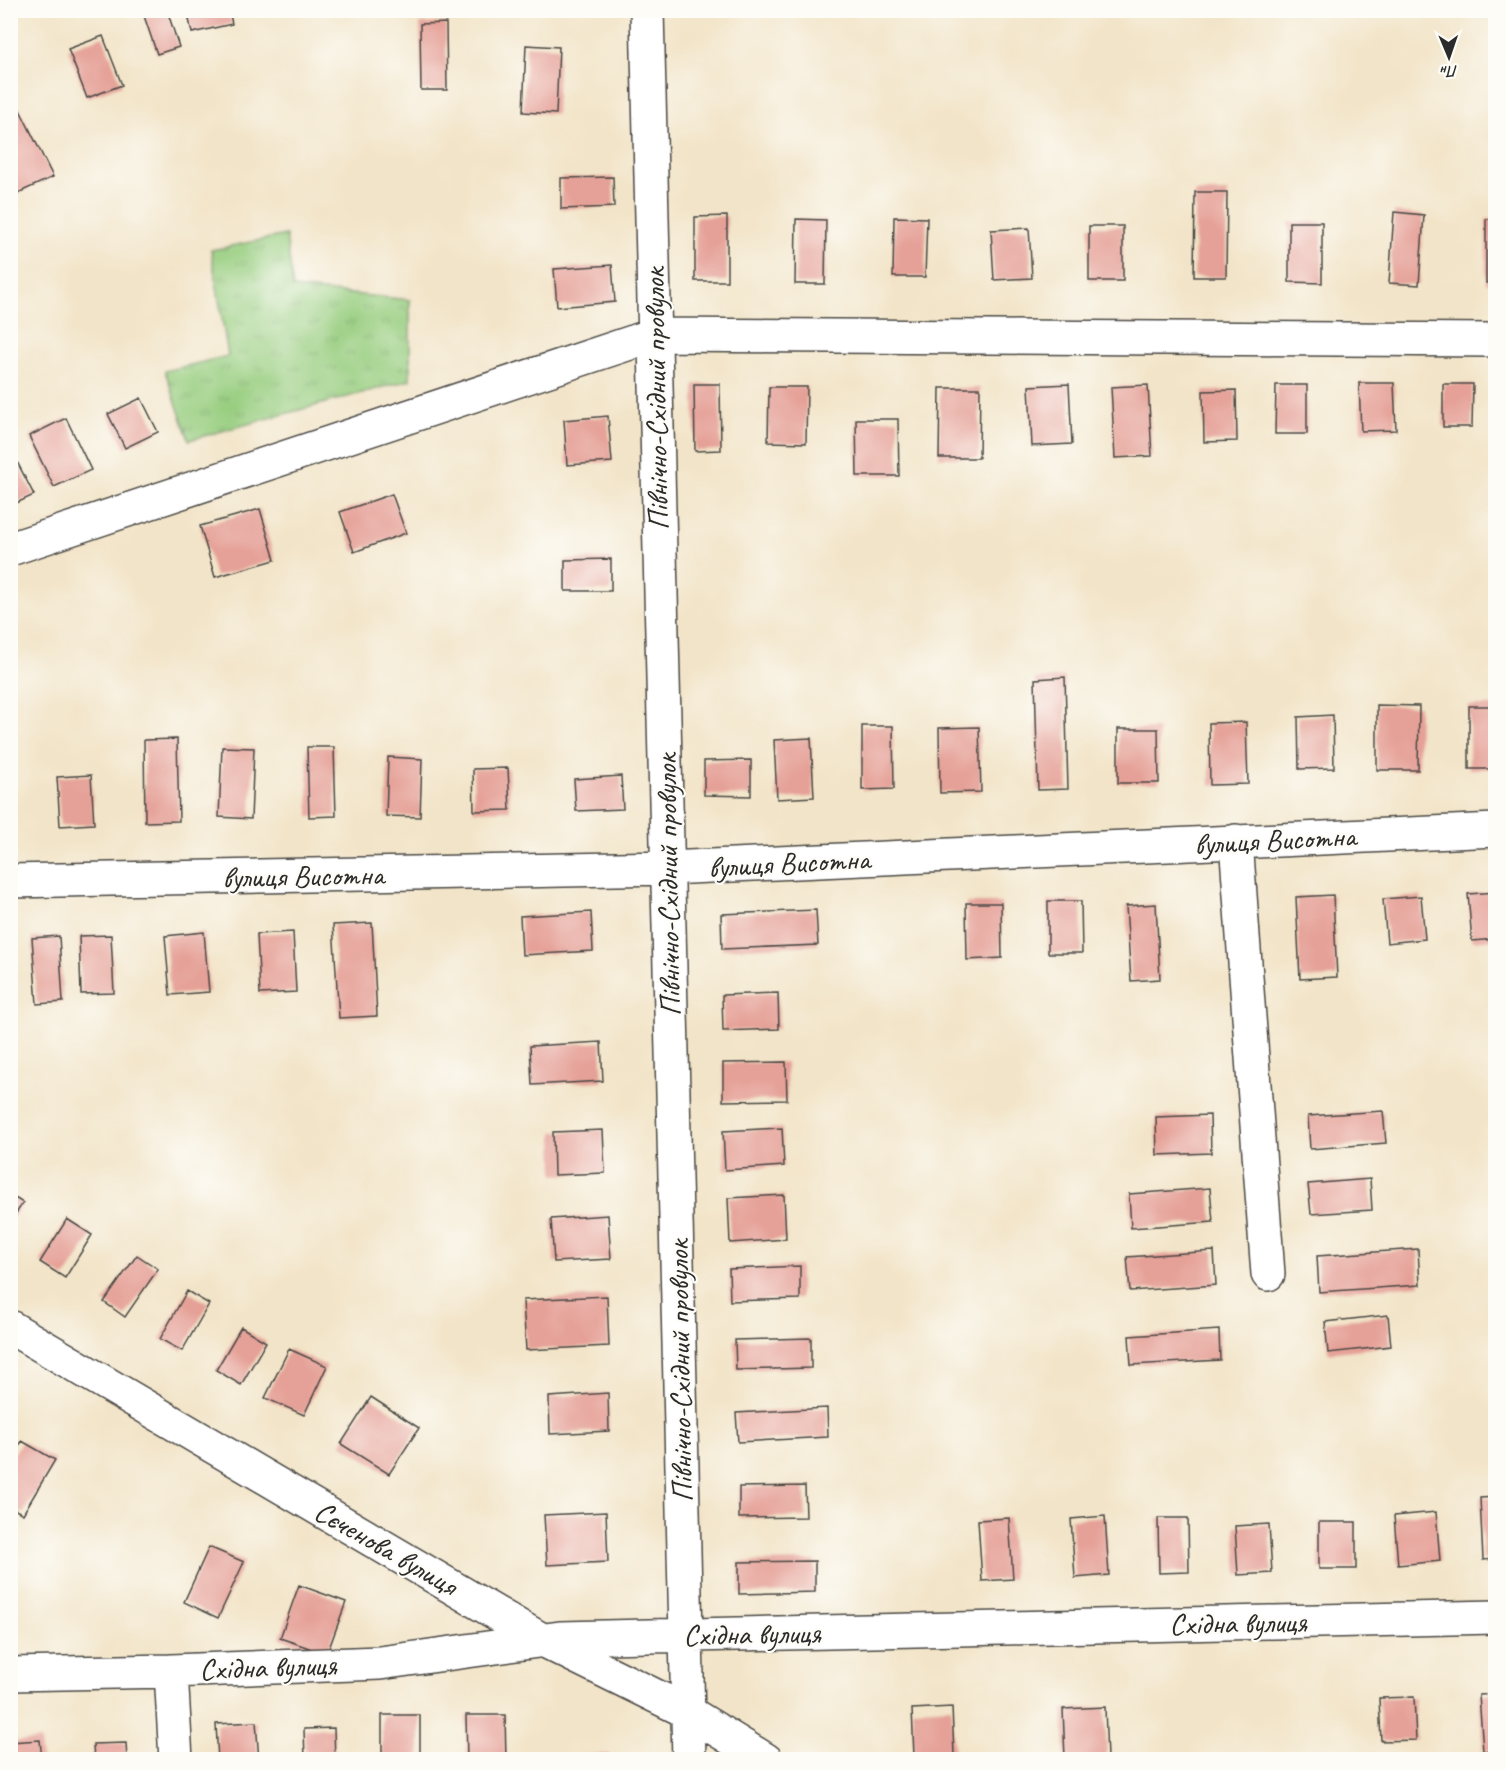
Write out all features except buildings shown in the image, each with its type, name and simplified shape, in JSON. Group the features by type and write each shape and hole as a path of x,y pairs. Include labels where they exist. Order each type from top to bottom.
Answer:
{"street":[{"name":"Північно-Східний провулок","path":"647,10 689,1760"},
{"path":"10,549 654,335 1496,340"},
{"name":"вулиця Висотна","path":"10,881 667,868 1496,830"},
{"path":"1236,841 1268,1274"},
{"name":"Сєченова вулиця","path":"10,1327 542,1640 688,1712 766,1760"},
{"name":"Східна вулиця","path":"10,1674 380,1663 542,1640 1496,1617"},
{"path":"171,1671 176,1760"}],"green space":[{"path":"286,235 293,288 410,300 410,380 189,440 165,371 228,356 211,250"}]}
